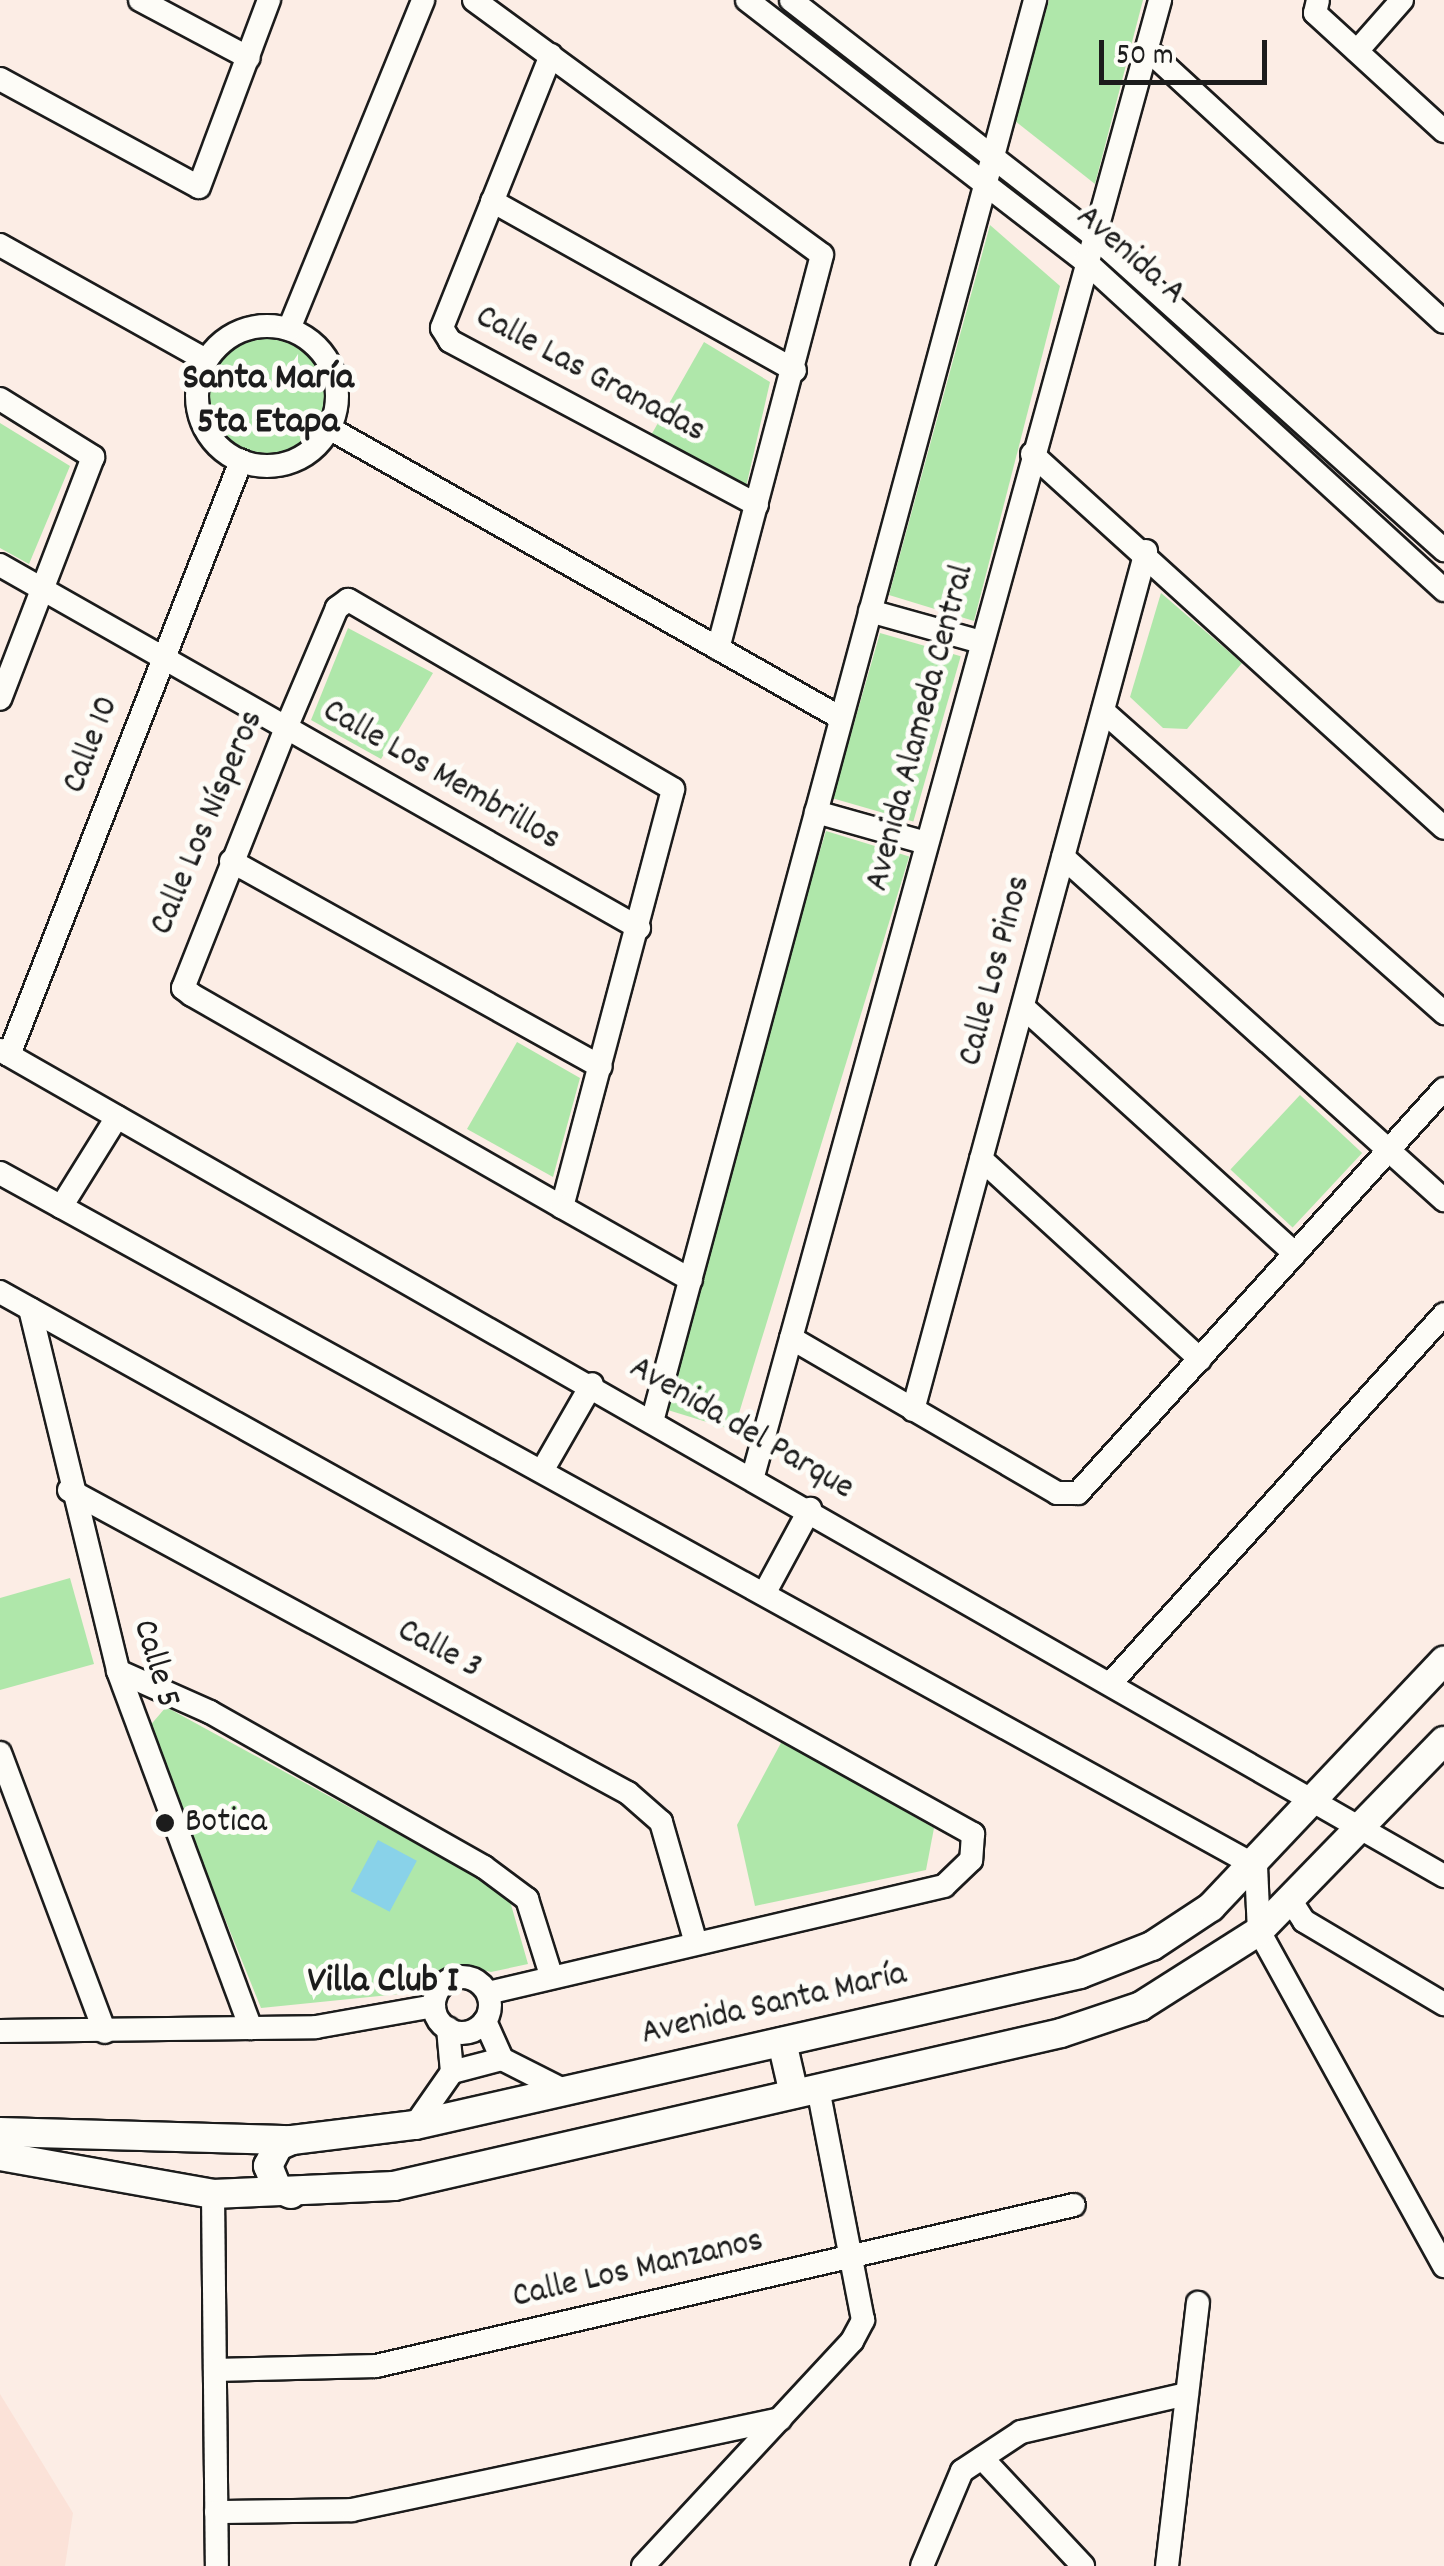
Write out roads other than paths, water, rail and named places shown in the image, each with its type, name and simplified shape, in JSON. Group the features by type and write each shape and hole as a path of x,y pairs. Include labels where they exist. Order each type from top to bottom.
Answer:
{"main road":[{"name":"Avenida Santa María","path":"0,2132 292,2140 414,2125 1080,1974 1152,1946 1256,1866 1444,1662"},
{"path":"0,2156 214,2194 291,2194 394,2186 1060,2034 1142,2006 1259,1932 1362,1830 1444,1741"},
{"path":"782,2042 806,2092"},
{"path":"291,2194 277,2188 268,2166 278,2146 292,2140"}],"street":[{"path":"140,0 249,58"},
{"path":"0,79 190,188 206,180 269,0"},
{"path":"289,328 424,0"},
{"path":"474,0 822,255 824,269 718,648"},
{"name":"Avenida A","path":"748,0 986,180 1085,261 1444,590"},
{"name":"Avenida A","path":"792,0 994,151 1444,550"},
{"path":"653,1418 1035,0"},
{"name":"Avenida Alameda Central","path":"753,1476 1160,0"},
{"path":"1357,51 1402,0"},
{"path":"1316,6 1357,51 1444,131"},
{"path":"1147,49 1444,322"},
{"name":"Calle Las Granadas","path":"550,55 442,328 446,337 757,505"},
{"path":"492,201 796,370"},
{"path":"0,244 206,360"},
{"path":"289,328 327,358 336,405 330,428 318,445 282,465 240,462 220,449 201,418 198,382 206,360 242,330 289,328"},
{"path":"0,400 93,454 0,698"},
{"path":"330,428 841,718"},
{"path":"1032,454 1146,552 1444,828"},
{"name":"Calle 10","path":"5,1052 240,462"},
{"name":"Calle Los Pinos","path":"913,1410 1146,552"},
{"name":"Calle Los Membrillos","path":"0,565 639,928"},
{"name":"Calle Los Nísperos","path":"639,928 674,798 667,781 348,600 338,608 286,728 230,860 183,988 690,1280"},
{"path":"870,611 981,642"},
{"path":"1103,711 1444,1013"},
{"path":"816,812 926,843"},
{"path":"1063,857 1444,1200"},
{"path":"230,860 601,1066"},
{"path":"562,1206 639,928"},
{"path":"1023,1006 1295,1254"},
{"name":"Avenida del Parque","path":"5,1052 653,1418 1444,1876"},
{"path":"790,1338 1057,1494 1078,1494 1444,1089"},
{"path":"61,1206 118,1117"},
{"path":"981,1158 1200,1359"},
{"path":"0,1173 1256,1866 1259,1932 1444,2266"},
{"path":"0,1292 973,1834 971,1860 944,1886 695,1940 488,1994"},
{"name":"Calle 5","path":"30,1309 70,1490 118,1672 252,2028"},
{"path":"1112,1683 1444,1314"},
{"path":"542,1472 592,1384"},
{"name":"Calle 3","path":"70,1490 628,1793 661,1822 695,1940"},
{"path":"764,1594 810,1509"},
{"path":"118,1672 210,1712 484,1866 526,1900 550,1975"},
{"path":"0,1752 105,2032"},
{"path":"1291,1900 1304,1921 1444,2004"},
{"path":"0,2031 316,2027 434,2006 452,1978 469,1977 488,1994"},
{"path":"488,1994 485,2021 502,2059 565,2091"},
{"path":"434,2006 448,2028 452,2072"},
{"path":"448,2028 464,2032 485,2021"},
{"path":"414,2125 452,2072 502,2059"},
{"path":"643,2566 780,2419 863,2320 806,2092"},
{"path":"214,2194 217,2566"},
{"name":"Calle Los Manzanos","path":"215,2370 376,2366 1074,2205"},
{"path":"1167,2566 1198,2303"},
{"path":"934,2561 962,2471 1021,2432 1187,2394"},
{"path":"216,2512 352,2510 780,2419"},
{"path":"982,2458 1082,2566"}],"water":[{"path":"378,1840 417,1861 390,1912 351,1891"}],"place":[{"name":"Botica","path":"165,1823"}],"district":[{"name":"Santa María 5ta Etapa","path":"268,402"},
{"name":"Villa Club I","path":"383,1983"}]}
